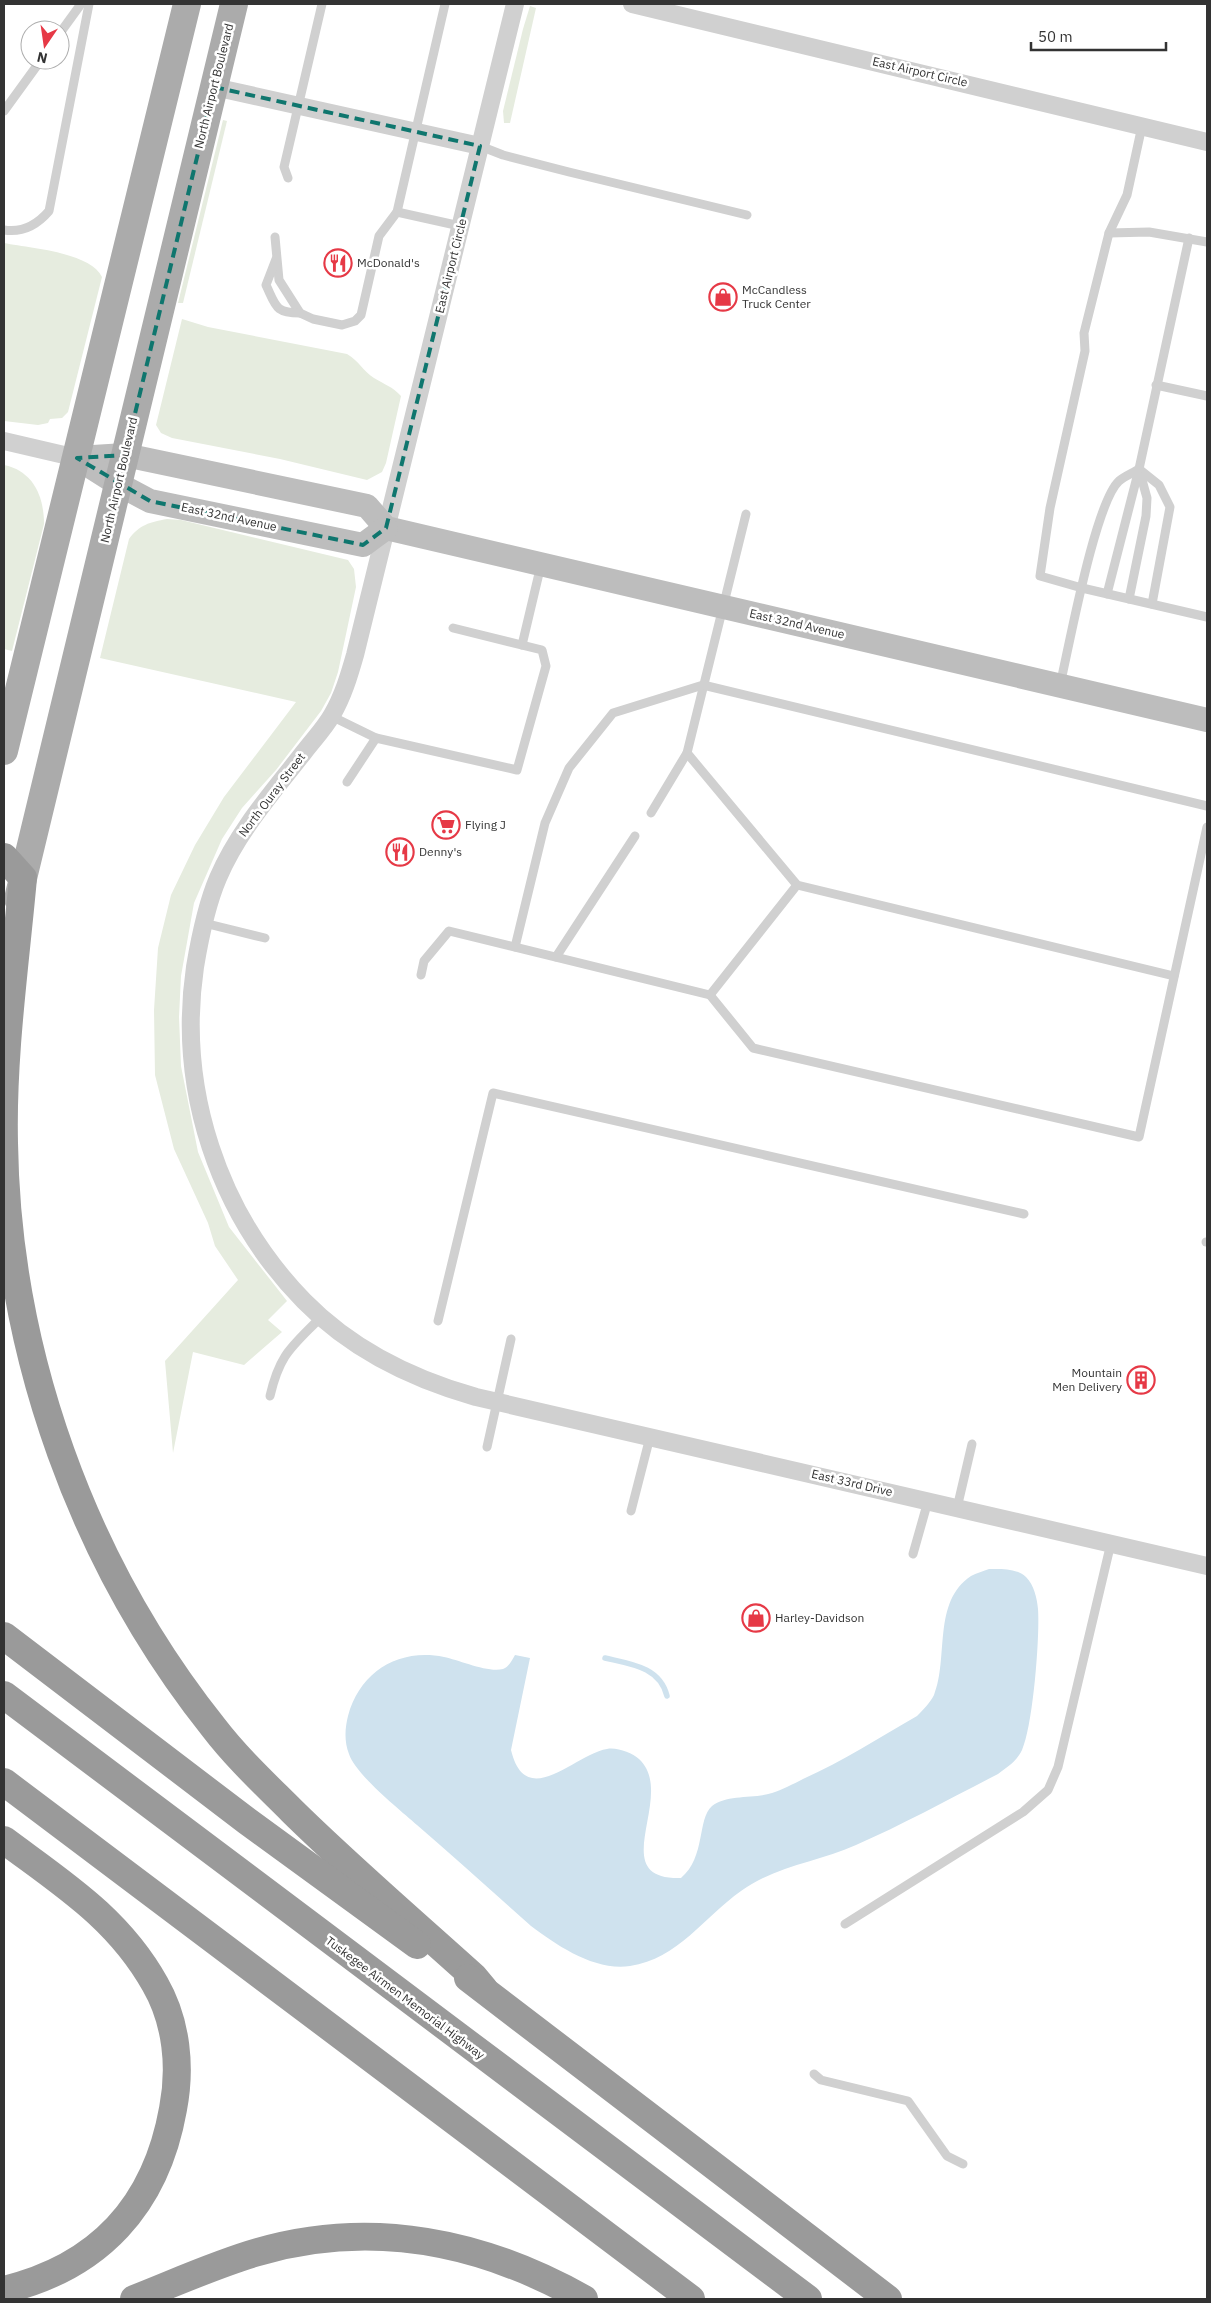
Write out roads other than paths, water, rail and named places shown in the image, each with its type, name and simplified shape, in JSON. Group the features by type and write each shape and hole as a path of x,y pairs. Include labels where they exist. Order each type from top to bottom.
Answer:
{"highway":[{"path":"4,857 23,878 4,1097 4,1146 8,1206 20,1303 40,1384 59,1447 77,1496 138,1617 172,1670 215,1730 258,1777 321,1839 474,1977 484,1989"},
{"path":"4,1636 402,1936 484,1989 888,2299"},
{"name":"Tuskegee Airmen Memorial Highway","path":"4,1695 808,2299"},
{"path":"4,1782 691,2299"},
{"path":"4,1840 83,1899 124,1938 157,1987 175,2044 178,2075 173,2114 163,2152 152,2179 130,2213 106,2239 76,2262 41,2279 4,2290"},
{"path":"134,2299 258,2252 306,2242 355,2237 407,2239 462,2248 524,2269 584,2299"}],"main road":[{"path":"4,751 187,4"},
{"name":"North Airport Boulevard","path":"4,956 234,4"}],"street":[{"name":"East Airport Circle","path":"386,528 515,4"},
{"name":"East Airport Circle","path":"634,4 1207,142"},
{"path":"214,87 480,146"},
{"name":"East 32nd Avenue","path":"4,441 77,458 125,455 367,506 386,528 1207,720"},
{"name":"East 32nd Avenue","path":"77,458 118,484 150,501 363,545 386,528"},
{"name":"North Ouray Street","path":"386,528 355,655 344,691 331,716 246,827 218,879 204,923 192,985 190,1021 194,1079 202,1123 218,1169 242,1219 277,1269 305,1302 321,1317 368,1351 410,1375 445,1388 496,1402"},
{"name":"East 33rd Drive","path":"496,1402 1207,1566"}],"lane":[{"path":"69,20 81,4"},
{"path":"4,230 24,229 39,223 49,211 89,4"},
{"path":"288,178 284,167 300,106 322,4"},
{"path":"277,256 266,286 277,309 283,312 300,313 313,319 342,325 359,318 363,308 379,236 396,212 445,4"},
{"path":"4,112 34,70"},
{"path":"1142,126 1127,195 1109,233 1084,334 1085,351 1050,508 1040,576 1082,588 1207,617"},
{"path":"480,146 503,155 747,215"},
{"path":"396,212 460,226"},
{"path":"1109,233 1149,232 1207,242"},
{"path":"275,236 279,280 300,313"},
{"path":"1107,594 1139,469 1189,238"},
{"path":"1156,385 1207,396"},
{"path":"1060,686 1082,588 1109,496 1119,481 1139,469"},
{"path":"1128,599 1147,507 1147,498 1139,469"},
{"path":"1139,469 1159,486 1170,507 1152,604"},
{"path":"652,813 687,754 746,514"},
{"path":"522,645 542,564"},
{"path":"331,716 376,738 517,770 546,666 542,650 454,628"},
{"path":"515,947 545,823 569,768 613,713 703,685 1207,806"},
{"path":"347,782 376,738"},
{"path":"687,754 796,885 1174,976"},
{"path":"421,975 424,961 449,931 710,995 754,1048 1139,1137 1207,827"},
{"path":"556,957 635,836"},
{"path":"710,995 796,885"},
{"path":"204,923 265,938"},
{"path":"438,1321 492,1094 1024,1214"},
{"path":"270,1396 275,1374 285,1354 321,1317"},
{"path":"487,1446 511,1339"},
{"path":"631,1510 650,1437"},
{"path":"957,1508 972,1444"},
{"path":"913,1554 928,1501"},
{"path":"845,1924 1024,1812 1048,1790 1058,1767 1111,1543"},
{"path":"814,2074 820,2080 908,2101 948,2156 963,2164"}],"water":[{"path":"989,1569 1008,1570 1022,1574 1031,1584 1038,1605 1035,1681 1029,1722 1022,1750 1012,1764 998,1774 927,1811 856,1845 782,1870 754,1883 728,1901 690,1936 662,1955 647,1962 617,1967 603,1965 565,1949 542,1934 379,1791 360,1772 347,1749 346,1725 354,1700 372,1676 383,1667 397,1660 411,1656 427,1655 444,1657 482,1668 497,1670 507,1667 515,1655 530,1658 511,1750 518,1768 528,1777 540,1778 553,1775 594,1753 607,1749 620,1750 639,1759 649,1775 651,1793 644,1851 647,1865 658,1875 681,1878 694,1860 704,1820 712,1806 718,1802 733,1798 765,1795 784,1789 847,1757 917,1716 934,1695 941,1664 946,1615 951,1600 959,1587 971,1576"}],"waterway":[{"path":"605,1658 643,1668 658,1679 667,1696"}],"place":[{"name":"McDonald's","path":"338,263"},
{"name":"McCandless Truck Center","path":"723,297"},
{"name":"Flying J","path":"446,825"},
{"name":"Denny's","path":"400,852"},
{"name":"Mountain Men Delivery","path":"1141,1380"},
{"name":"Harley-Davidson","path":"756,1618"}]}
